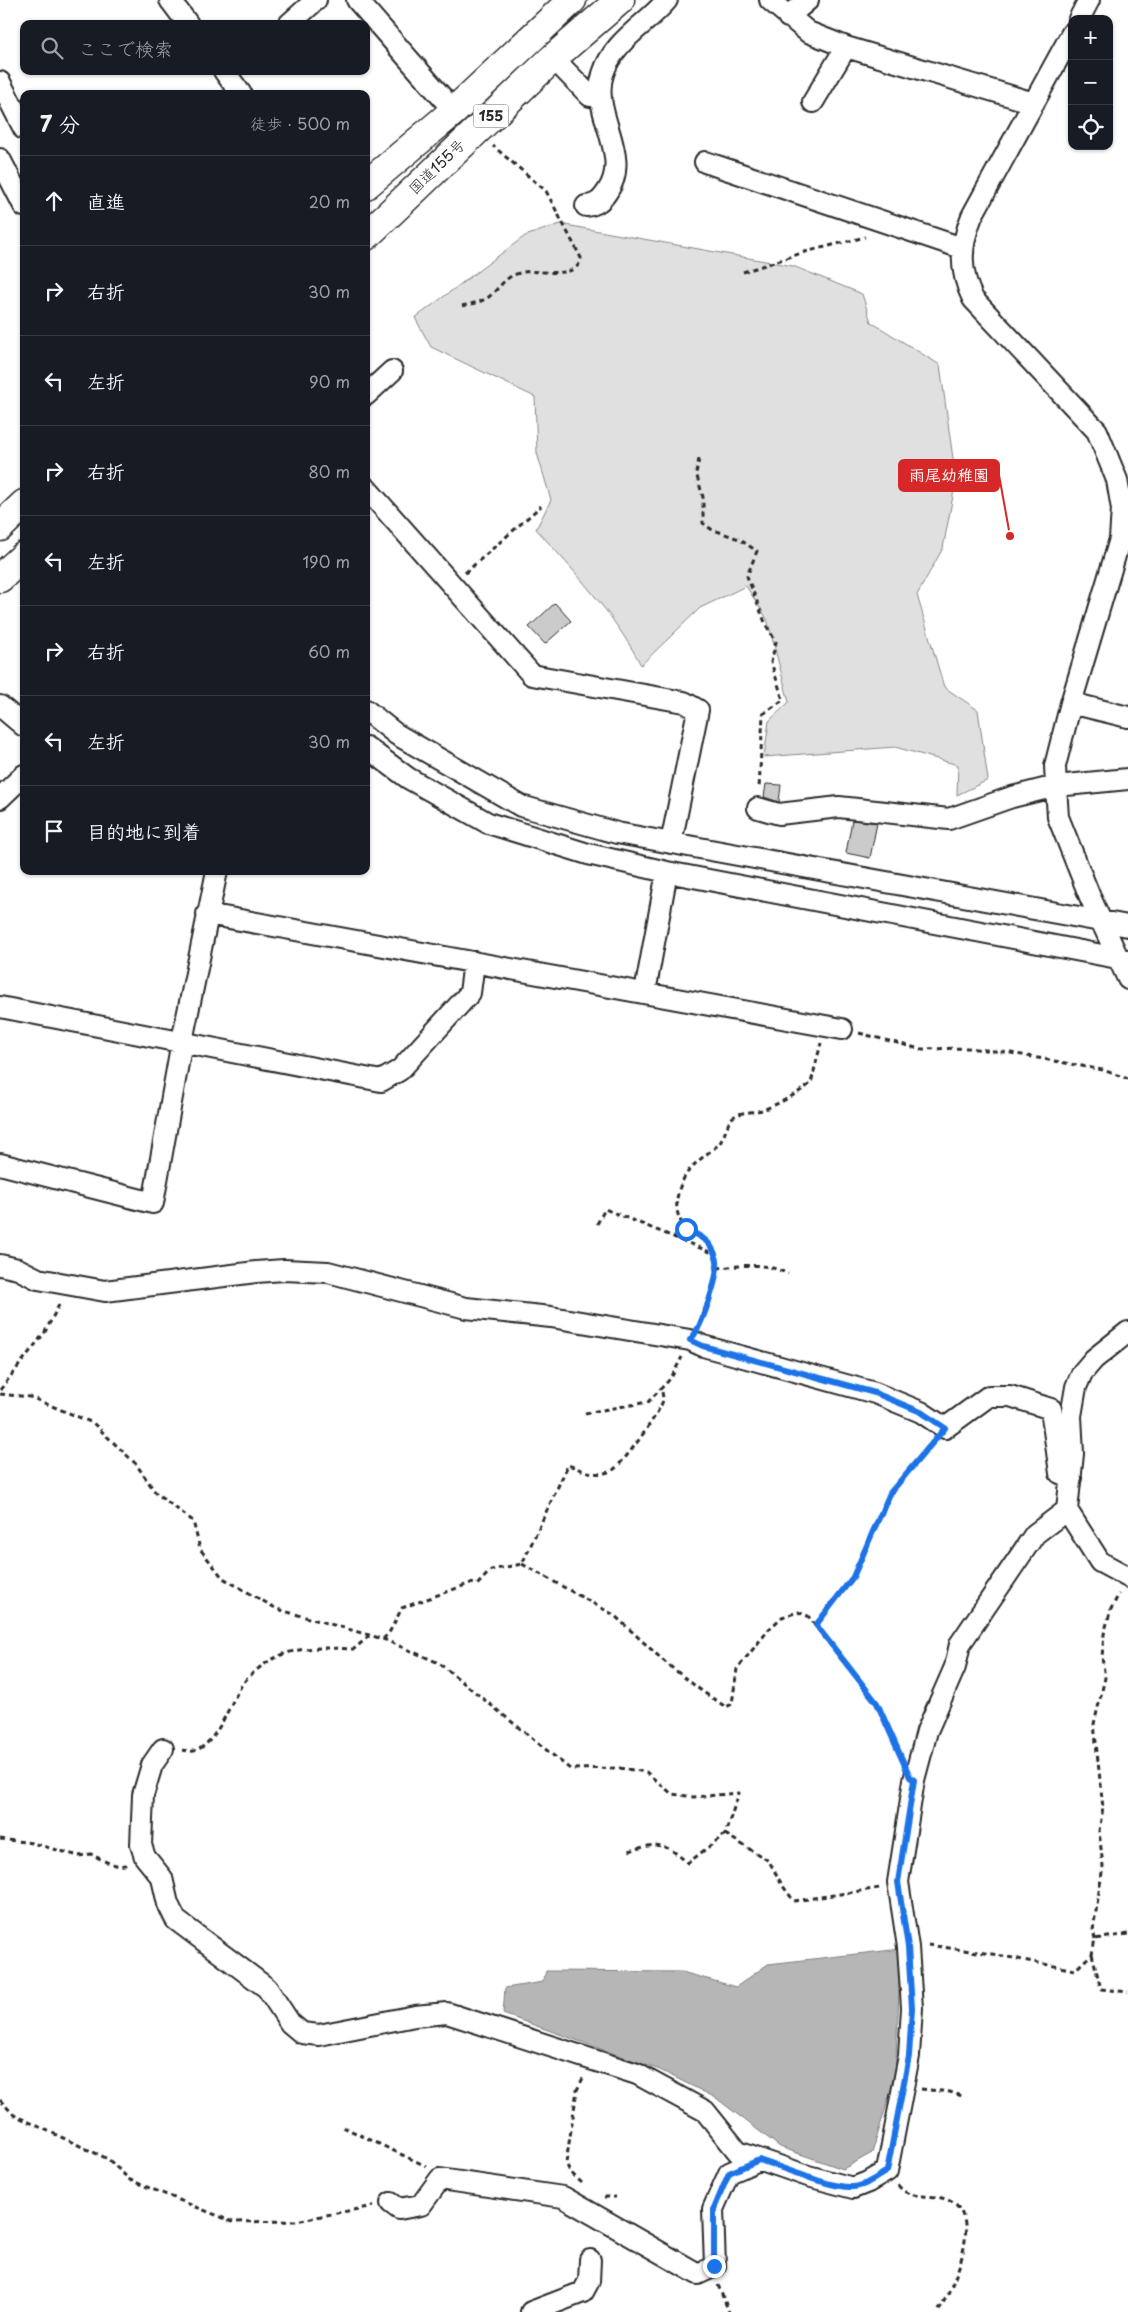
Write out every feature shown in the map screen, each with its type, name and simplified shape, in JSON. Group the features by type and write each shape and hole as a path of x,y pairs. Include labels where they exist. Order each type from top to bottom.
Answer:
{"highway":[{"name":"国道155号","path":"370,182 454,111 572,0"},
{"name":"国道155号","path":"370,232 553,58 620,0"},
{"path":"0,527 20,508"},
{"path":"0,578 20,560"}],"street":[{"path":"170,0 185,20"},
{"path":"294,20 316,0"},
{"path":"357,0 454,111"},
{"path":"586,206 601,201 615,182 616,174 615,155 600,94 602,77 616,49 654,15 667,0"},
{"path":"770,0 808,32 846,47 1034,103"},
{"path":"788,17 808,0"},
{"path":"1081,15 1089,0"},
{"path":"1068,40 972,216 962,248 962,271 973,299 1073,404 1096,431 1108,454 1117,480 1122,509 1120,574 1071,703 1056,766 1056,786 1058,816 1102,922 1124,960 1128,979"},
{"path":"813,102 846,47"},
{"path":"553,58 590,96 600,94"},
{"path":"230,75 239,90"},
{"path":"0,82 20,121"},
{"path":"0,159 20,198"},
{"path":"705,162 962,248"},
{"path":"370,391 392,371"},
{"path":"370,492 532,675 684,702 698,710 672,843"},
{"path":"1071,703 1128,718"},
{"path":"0,706 20,723"},
{"path":"370,713 396,734 521,806 617,833 1128,926"},
{"path":"370,750 408,778 488,823 588,854 667,872 1124,960"},
{"path":"0,798 20,779"},
{"path":"758,808 779,814 839,807 949,819 1012,797 1056,786 1128,780"},
{"path":"645,992 667,872"},
{"path":"0,1164 153,1203 182,1041 216,875"},
{"path":"207,914 833,1027"},
{"path":"0,1007 381,1081 400,1070 470,993 474,962"},
{"path":"0,1265 18,1269 38,1278 91,1290 121,1290 256,1272 284,1270 328,1272 466,1308 551,1317 690,1340 703,1346 875,1393 921,1412 945,1428 989,1396 1010,1396 1051,1409 1060,1473 1071,1478"},
{"path":"1126,1582 1100,1562 1067,1510 1073,1454 1072,1408 1076,1387 1082,1373 1094,1358 1128,1332"},
{"path":"163,1749 152,1765 143,1795 141,1845 145,1857 162,1878 168,1904 176,1920 267,1988 290,2023 302,2032 319,2035 415,2016 448,2013 637,2074 705,2111 738,2152 808,2176 853,2188 887,2171 904,2087 909,2056 912,2008 907,1942 898,1885 914,1780 928,1731 955,1666 960,1644 1035,1534 1067,1510"},
{"path":"391,2203 399,2209 420,2205 440,2179 563,2197 698,2274 714,2266 714,2209 729,2173 759,2160"},
{"path":"532,2312 583,2292 589,2281 590,2260"}],"path":[{"path":"462,306 491,295 500,283 513,275 537,270 574,270 580,265 581,258 546,192 475,131"},
{"path":"743,272 805,252 885,232 893,225"},
{"path":"699,459 696,473 703,497 703,523 711,530 739,539 757,551 748,576 766,625 776,642 771,662 783,700 763,714 758,808"},
{"path":"453,585 541,506"},
{"path":"585,1412 648,1402 675,1372 690,1340 696,1335 717,1268 714,1254 704,1239 686,1229 677,1216 676,1205 683,1180 704,1155 720,1143 732,1119 739,1114 760,1111 776,1105 811,1083 833,1027 920,1049 968,1048 1002,1052 1102,1070 1128,1079"},
{"path":"597,1224 606,1209 714,1254"},
{"path":"717,1268 759,1264 770,1266 788,1274"},
{"path":"0,1390 45,1332 68,1285"},
{"path":"522,1564 568,1465 595,1474 614,1470 645,1432 658,1410 663,1399 661,1388"},
{"path":"0,1394 30,1397 93,1423 136,1464 156,1493 193,1521 200,1549 223,1578 277,1609 383,1639 439,1664 570,1769 619,1768 646,1772 672,1794 694,1797 739,1793 725,1834 688,1863 670,1847 653,1844 626,1852"},
{"path":"816,1625 853,1577 890,1493 945,1428"},
{"path":"383,1639 389,1633 402,1608 471,1583 477,1585 491,1570 522,1564 614,1615 666,1662 703,1692 726,1707 732,1704 737,1669 770,1628 782,1617 798,1612 808,1616 816,1625 877,1703 910,1777 914,1780"},
{"path":"1126,1582 1111,1609 1104,1634 1102,1657 1105,1678 1094,1724 1103,1808 1099,1831 1102,1882 1093,1930 1095,1939 1092,1954 1101,1989 1128,1992"},
{"path":"163,1749 196,1751 205,1745 220,1725 241,1685 270,1660 292,1651 312,1648 354,1649 369,1635"},
{"path":"725,1834 769,1860 782,1885 794,1901 898,1885"},
{"path":"0,1839 32,1843 79,1856 91,1854 109,1864 123,1866 145,1857"},
{"path":"1095,1939 1128,1934"},
{"path":"907,1942 992,1954 1075,1970 1092,1954"},
{"path":"588,2188 570,2172 566,2163 566,2155 580,2082 598,2061"},
{"path":"904,2087 950,2092 965,2097"},
{"path":"0,2100 14,2115 108,2159 130,2180 233,2222 296,2220 391,2203"},
{"path":"343,2127 411,2158 425,2166 440,2179"},
{"path":"887,2171 903,2192 915,2196 944,2198 957,2204 964,2213 967,2224 966,2238 958,2268 938,2312"},
{"path":"600,2195 616,2197"},
{"path":"711,2268 729,2312"}],"shaded area":[{"path":"560,224 793,266 862,294 871,322 940,365 956,480 943,548 917,595 944,687 978,710 988,780 957,795 958,765 895,747 764,757 769,721 789,702 767,619 746,586 700,608 641,665 619,628 606,611 579,577 536,529 551,500 537,453 535,397 431,347 415,318 525,236"},
{"path":"901,1949 895,2077 872,2153 843,2169 780,2147 716,2098 660,2070 503,2014 505,1988 543,1982 546,1971 682,1972 736,1987 768,1964"}],"building":[{"path":"555,603 571,621 545,644 529,627"},
{"path":"766,784 781,785 779,802 764,797"},
{"path":"852,820 877,823 870,858 846,853"}],"place":[{"name":"雨尾幼稚園","path":"1010,536"}],"route":[{"path":"686,1229 704,1239 713,1250 718,1264 696,1335 690,1340 703,1346 875,1393 921,1412 945,1428 890,1493 853,1577 816,1625 877,1703 910,1777 914,1780 898,1882 908,1947 912,2008 909,2056 887,2171 853,2188 841,2186 759,2160 729,2173 714,2209 714,2266"}]}
